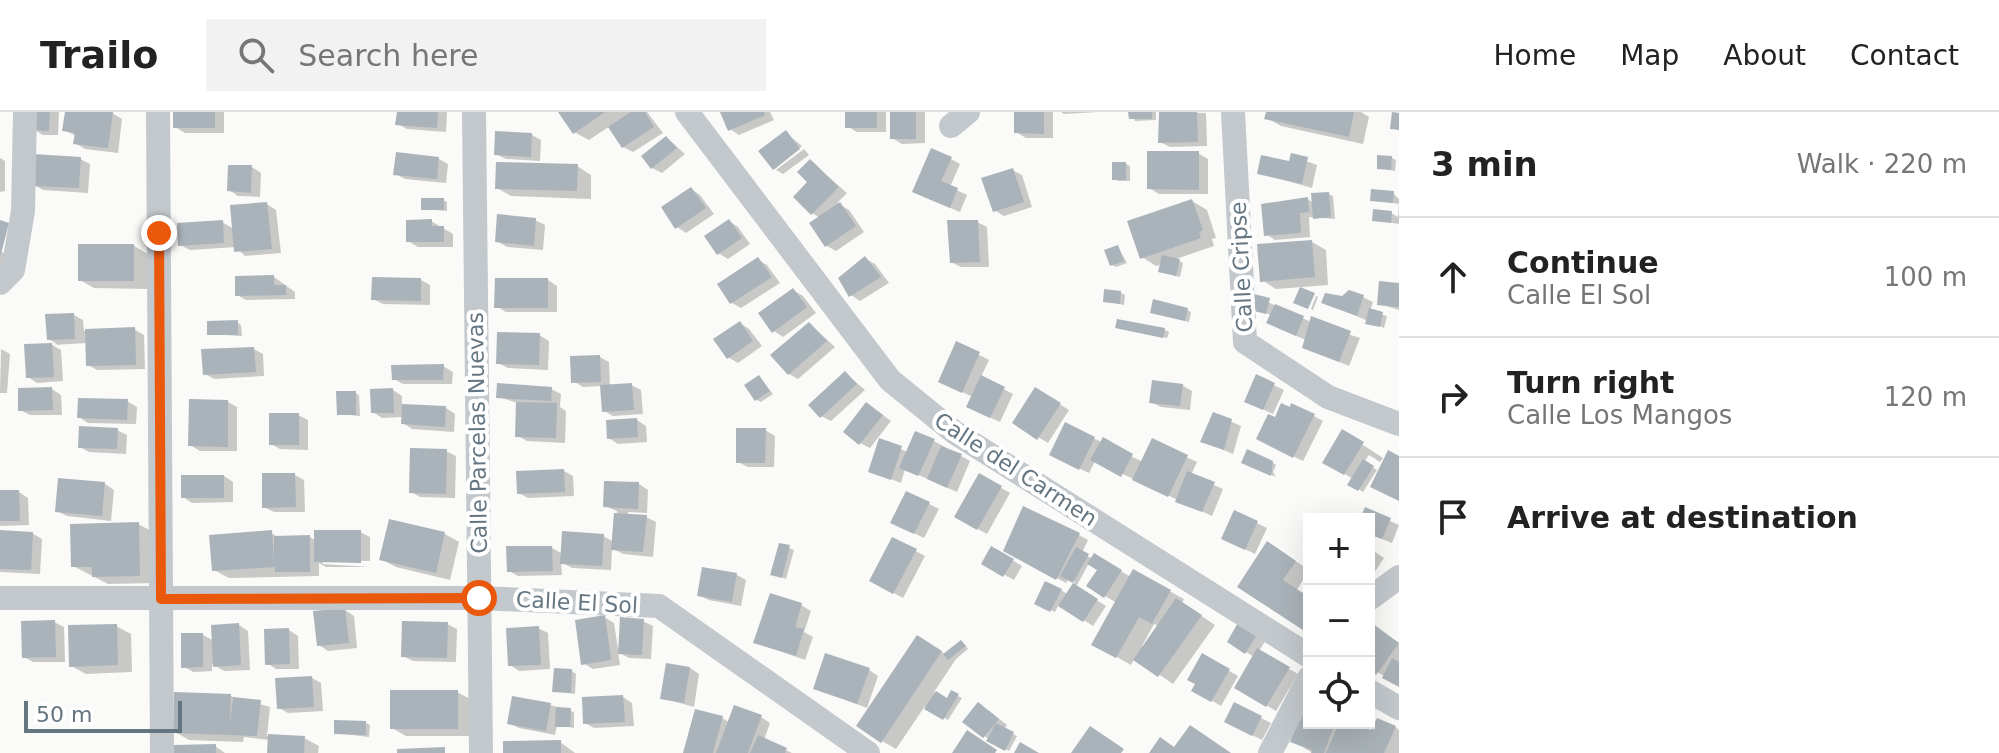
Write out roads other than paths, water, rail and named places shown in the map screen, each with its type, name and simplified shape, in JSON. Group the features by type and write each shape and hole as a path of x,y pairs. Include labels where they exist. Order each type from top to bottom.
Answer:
{"street":[{"path":"0,283 13,270 12,208 25,112"},
{"path":"158,112 162,753"},
{"name":"Calle Parcelas Nuevas","path":"474,112 481,753"},
{"name":"Calle del Carmen","path":"687,112 890,380 954,432 1303,652"},
{"name":"Calle Cripse","path":"1233,112 1245,342 1328,397 1399,424"},
{"path":"1375,595 1399,577"},
{"name":"Calle El Sol","path":"0,598 479,598 659,606 868,753"},
{"path":"1270,753 1303,690"},
{"path":"1375,694 1399,708"}]}
